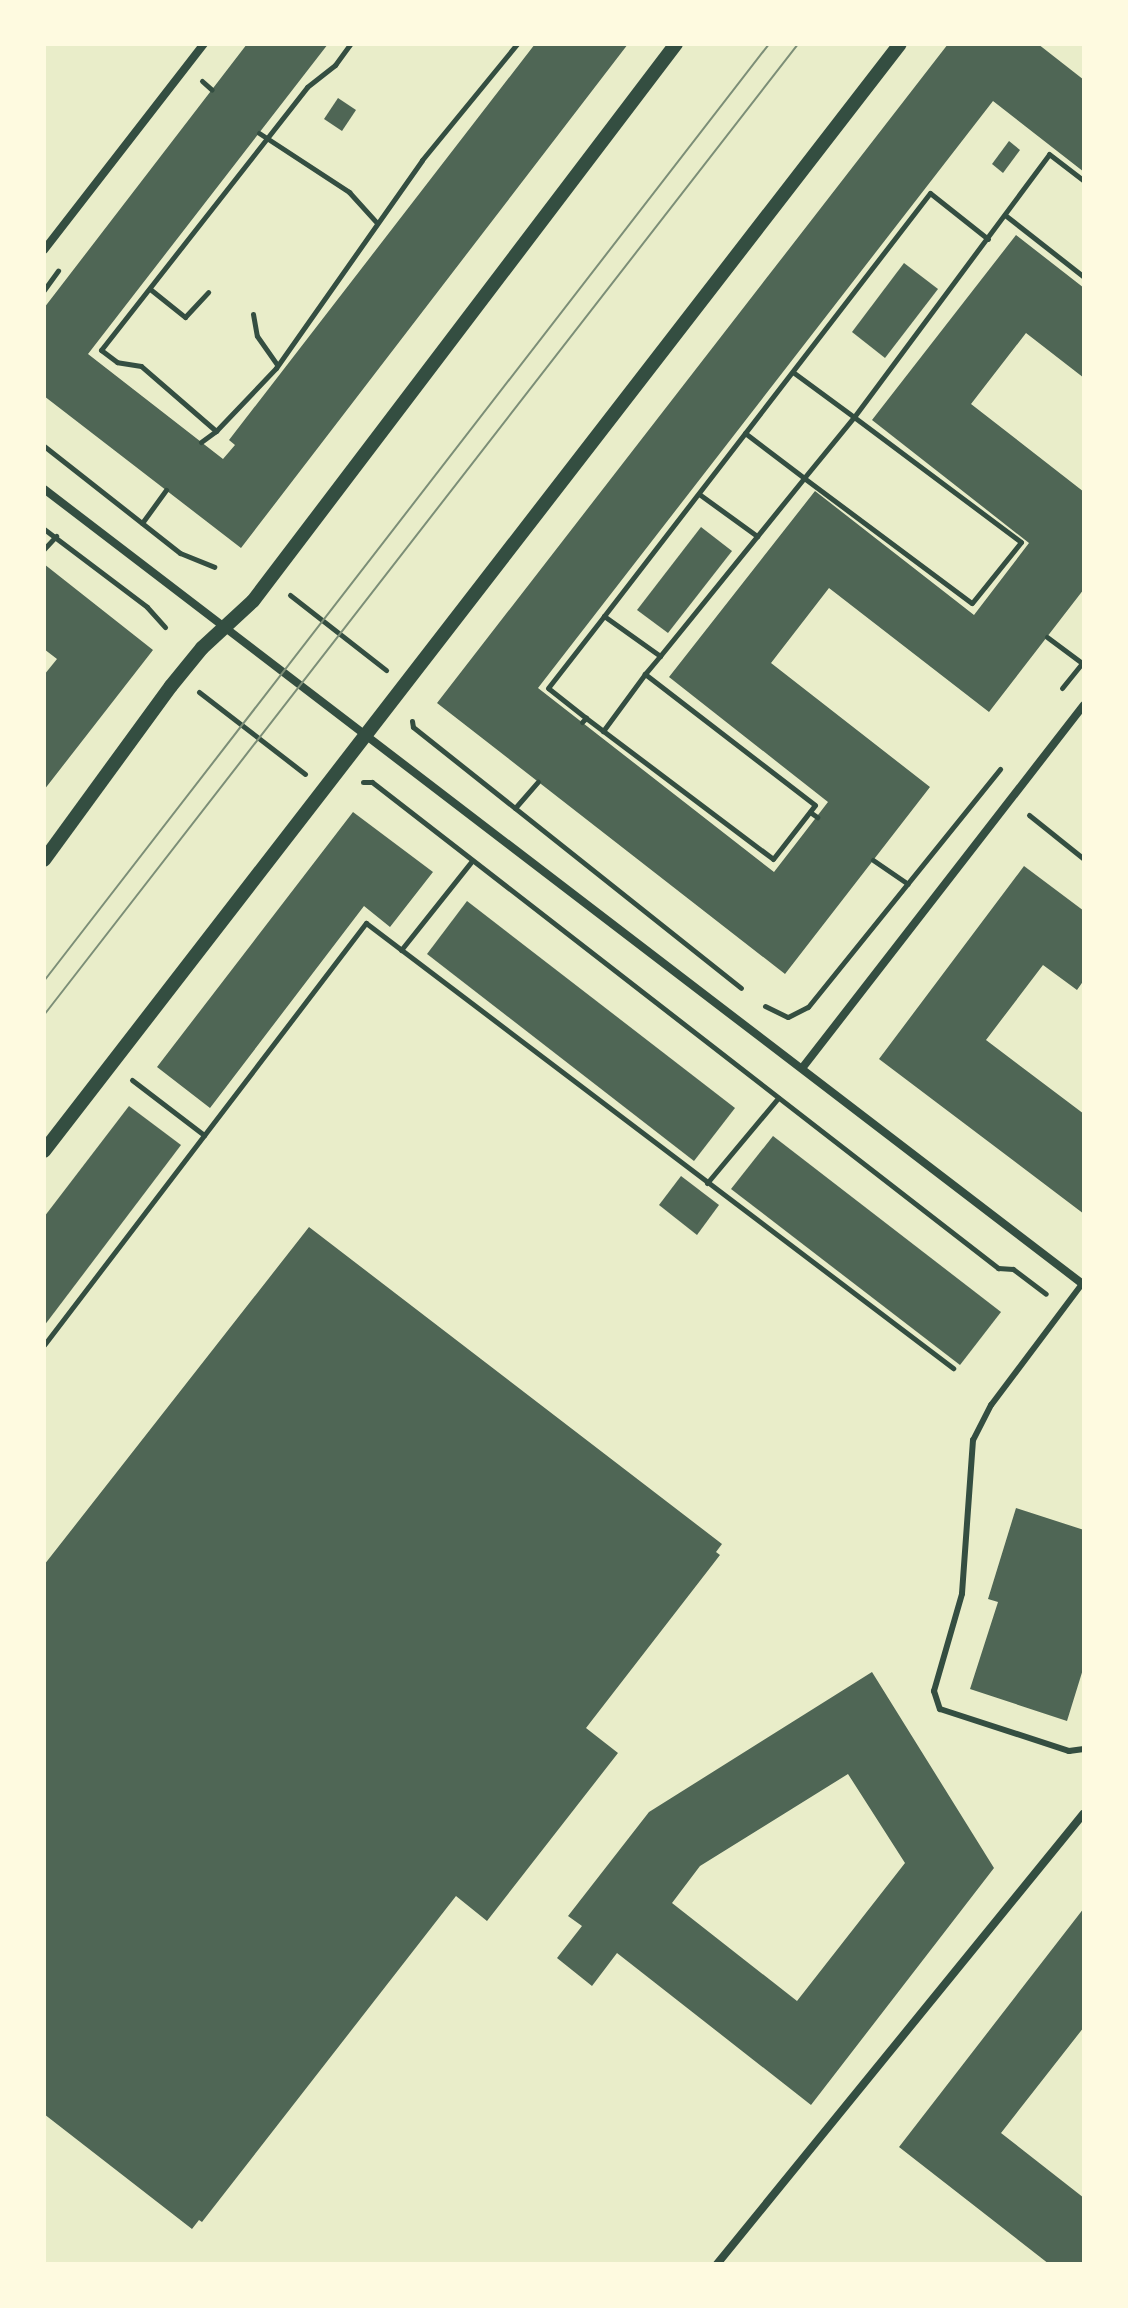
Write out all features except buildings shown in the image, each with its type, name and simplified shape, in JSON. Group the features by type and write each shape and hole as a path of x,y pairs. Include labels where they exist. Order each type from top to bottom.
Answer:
{"street":[{"path":"44,250 204,44"},
{"path":"44,860 171,686 202,648 262,591 676,44"},
{"path":"44,1151 900,44"},
{"path":"44,489 1083,1284"},
{"path":"803,1067 1084,705"},
{"path":"717,2264 1084,1813"}],"lane":[{"path":"1083,1284 991,1405 973,1440 962,1594 934,1691 940,1709 1069,1751 1084,1749"}],"path":[{"path":"216,431 141,366 117,362 101,350 265,138 307,87 335,65 350,44"},
{"path":"201,442 216,431 277,365 422,160 517,44"},
{"path":"259,133 349,192 377,223"},
{"path":"603,731 645,674 854,417 1049,154 1084,181"},
{"path":"645,674 815,805 773,859 584,720 548,688 930,193 988,239"},
{"path":"1005,215 1084,277"},
{"path":"150,289 185,317 208,292"},
{"path":"253,314 257,336 277,365"},
{"path":"745,433 972,603 1021,542 793,372"},
{"path":"44,446 180,553 214,567"},
{"path":"142,523 166,490"},
{"path":"699,494 757,536"},
{"path":"44,529 147,607 165,627"},
{"path":"985,587 991,593"},
{"path":"309,609 420,696 411,718 413,727 751,996"},
{"path":"604,616 660,656"},
{"path":"1047,637 1083,662 1053,700"},
{"path":"230,715 337,799 358,781 372,782 471,862 998,1268 1013,1269 1064,1308"},
{"path":"762,1003 788,1017 808,1007 1005,762"},
{"path":"515,808 538,782"},
{"path":"1022,809 1084,859"},
{"path":"810,812 817,817"},
{"path":"873,860 909,885"},
{"path":"401,950 471,862"},
{"path":"44,1345 366,923 953,1368"},
{"path":"128,1076 204,1135"},
{"path":"707,1183 778,1098"}],"tram line":[{"path":"44,981 769,44"},
{"path":"44,1015 798,44"}]}
